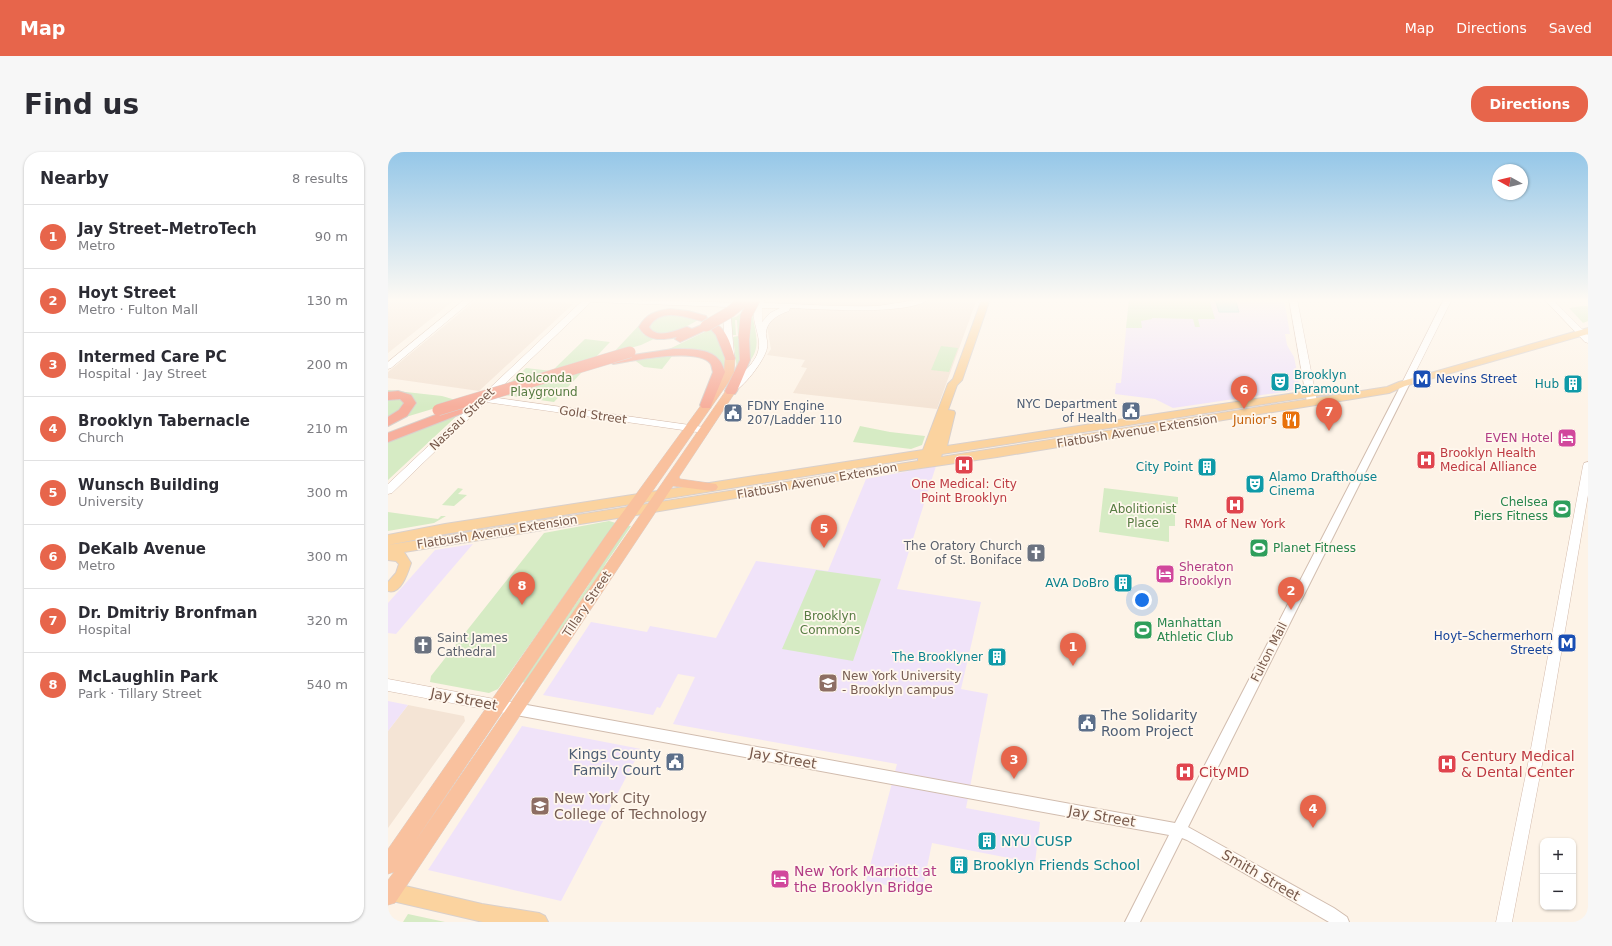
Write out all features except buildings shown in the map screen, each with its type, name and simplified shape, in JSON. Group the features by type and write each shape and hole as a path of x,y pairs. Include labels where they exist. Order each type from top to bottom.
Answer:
{"highway":[{"path":"653,335 665,335"},
{"path":"388,430 632,355 676,335"},
{"path":"388,426 438,415 667,344 685,335"},
{"path":"721,335 730,358"},
{"path":"731,391 745,360 744,335"},
{"path":"632,355 686,352 703,354 712,359 718,366 719,372 706,405"},
{"name":"Tillary Street","path":"388,865 496,705 574,595 630,512 727,378 730,368 730,358"},
{"name":"Tillary Street","path":"389,893 516,709 731,391"},
{"path":"388,396 405,396 409,399 410,403 403,413 388,422"},
{"path":"388,438 438,415"},
{"path":"673,476 674,480 678,483 712,487"}],"main road":[{"path":"388,357 416,335"},
{"path":"388,366 426,335"},
{"name":"Nassau Street","path":"388,490 477,402 548,335"},
{"name":"Tillary Street","path":"728,335 730,358"},
{"name":"Tillary Street","path":"731,391 745,377 759,357 763,346 762,335"},
{"path":"930,458 953,384 957,380 973,335"},
{"path":"1300,335 1312,398"},
{"path":"1404,383 1429,335"},
{"name":"Flatbush Avenue Extension","path":"939,452 1312,398 1389,390 1404,383 1586,335"},
{"path":"930,458 939,452 959,385 957,380"},
{"name":"Flatbush Avenue Extension","path":"388,540 445,529 712,487 930,458 997,453 1312,398"},
{"name":"Gold Street","path":"477,402 704,430"},
{"name":"Flatbush Avenue Extension","path":"388,550 651,509 920,464 930,458"},
{"path":"1504,922 1537,754 1588,466"},
{"name":"Flatbush Avenue Extension","path":"388,535 429,528 445,529"},
{"path":"388,555 400,556 406,563 404,570 390,589"},
{"name":"Jay Street","path":"388,685 516,709"},
{"path":"389,893 482,913 531,920"}],"street":[{"name":"Fulton Mall","path":"1132,922 1380,435 1404,383"},
{"name":"Jay Street","path":"516,709 1178,831"},
{"name":"Smith Street","path":"1178,831 1190,834 1268,880 1329,913 1342,922"}],"shaded area":[{"path":"388,335 411,335 388,353"},
{"path":"433,335 540,335 479,391 388,378 388,372"},
{"path":"768,335 964,335 937,409 793,393 807,368 801,367 805,360 767,355 771,349"},
{"path":"1126,335 1285,335 1287,345 1294,357 1300,387 1290,391 1173,408 1155,399 1115,394 1116,383 1121,383"},
{"name":"New York University - Brooklyn campus","path":"936,466 897,589 981,602 961,689 988,694 966,808 1040,822 1035,863 932,843 922,892 866,881 897,764 673,724 695,677 678,674 660,708 657,707 653,715 543,695 591,622 647,632 650,626 716,638 756,561 828,571 866,479"},
{"path":"473,544 396,634 388,633 388,603 435,550"},
{"path":"388,701 408,705 388,731"},
{"path":"408,705 464,716 465,721 388,828 388,731"},
{"name":"New York City College of Technology","path":"522,726 641,749 561,901 428,870"}],"green space":[{"path":"630,335 646,335 656,338 641,345 613,353"},
{"path":"699,335 717,335 723,350 724,373 720,362 679,350 667,350"},
{"path":"756,335 756,345 753,356 749,362 748,356 743,355 737,369 733,337"},
{"name":"Golconda Playground","path":"585,339 610,342 554,402 498,394 526,368 552,371"},
{"path":"941,346 958,348 949,372 931,370"},
{"path":"680,354 678,356 673,355 662,369 644,367 633,359"},
{"path":"388,390 442,396 459,401 399,419 415,402 408,394 388,393"},
{"path":"388,397 400,398 405,403 405,406 388,421"},
{"path":"461,412 388,480 388,441"},
{"path":"860,426 890,432 925,436 922,445 911,449 853,442"},
{"path":"458,488 463,489 458,494 467,495 454,506 442,505"},
{"name":"Abolitionist Place","path":"1104,488 1178,497 1178,504 1175,505 1175,526 1169,526 1169,542 1099,532"},
{"path":"388,512 438,519 441,516 446,516 434,523 388,531"},
{"path":"609,521 616,523 498,689 489,693 430,682 431,676 544,533"},
{"path":"626,525 631,526 606,563 594,585 527,683 521,682 586,589"},
{"name":"Brooklyn Commons","path":"816,570 881,579 853,661 782,649"},
{"path":"408,914 445,922 403,922"}],"place":[{"name":"Nevins Street","path":"1422,379"},
{"name":"Brooklyn Paramount","path":"1280,382"},
{"name":"Hub","path":"1573,384"},
{"name":"DeKalb Avenue","path":"1244,409"},
{"name":"NYC Department of Health","path":"1131,411"},
{"name":"FDNY Engine 207/Ladder 110","path":"733,413"},
{"name":"Junior's","path":"1291,420"},
{"name":"Dr. Dmitriy Bronfman","path":"1329,431"},
{"name":"EVEN Hotel","path":"1567,438"},
{"name":"Brooklyn Health Medical Alliance","path":"1426,460"},
{"name":"One Medical: City Point Brooklyn","path":"964,465"},
{"name":"City Point","path":"1207,467"},
{"name":"Alamo Drafthouse Cinema","path":"1255,484"},
{"name":"RMA of New York","path":"1235,505"},
{"name":"Chelsea Piers Fitness","path":"1562,509"},
{"name":"Wunsch Building","path":"824,548"},
{"name":"Planet Fitness","path":"1259,548"},
{"name":"The Oratory Church of St. Boniface","path":"1036,553"},
{"name":"Sheraton Brooklyn","path":"1165,574"},
{"name":"AVA DoBro","path":"1123,583"},
{"name":"McLaughlin Park","path":"522,605"},
{"name":"Hoyt Street","path":"1291,610"},
{"name":"Manhattan Athletic Club","path":"1143,630"},
{"name":"Hoyt–Schermerhorn Streets","path":"1567,643"},
{"name":"Saint James Cathedral","path":"423,645"},
{"name":"The Brooklyner","path":"997,657"},
{"name":"Jay Street–MetroTech","path":"1073,666"},
{"name":"New York University - Brooklyn campus","path":"828,683"},
{"name":"The Solidarity Room Project","path":"1087,723"},
{"name":"Kings County Family Court","path":"675,762"},
{"name":"Century Medical & Dental Center","path":"1447,764"},
{"name":"CityMD","path":"1185,772"},
{"name":"Intermed Care PC","path":"1014,779"},
{"name":"New York City College of Technology","path":"540,806"},
{"name":"Brooklyn Tabernacle","path":"1313,828"},
{"name":"NYU CUSP","path":"987,841"},
{"name":"Brooklyn Friends School","path":"959,865"},
{"name":"New York Marriott at the Brooklyn Bridge","path":"780,879"}]}
